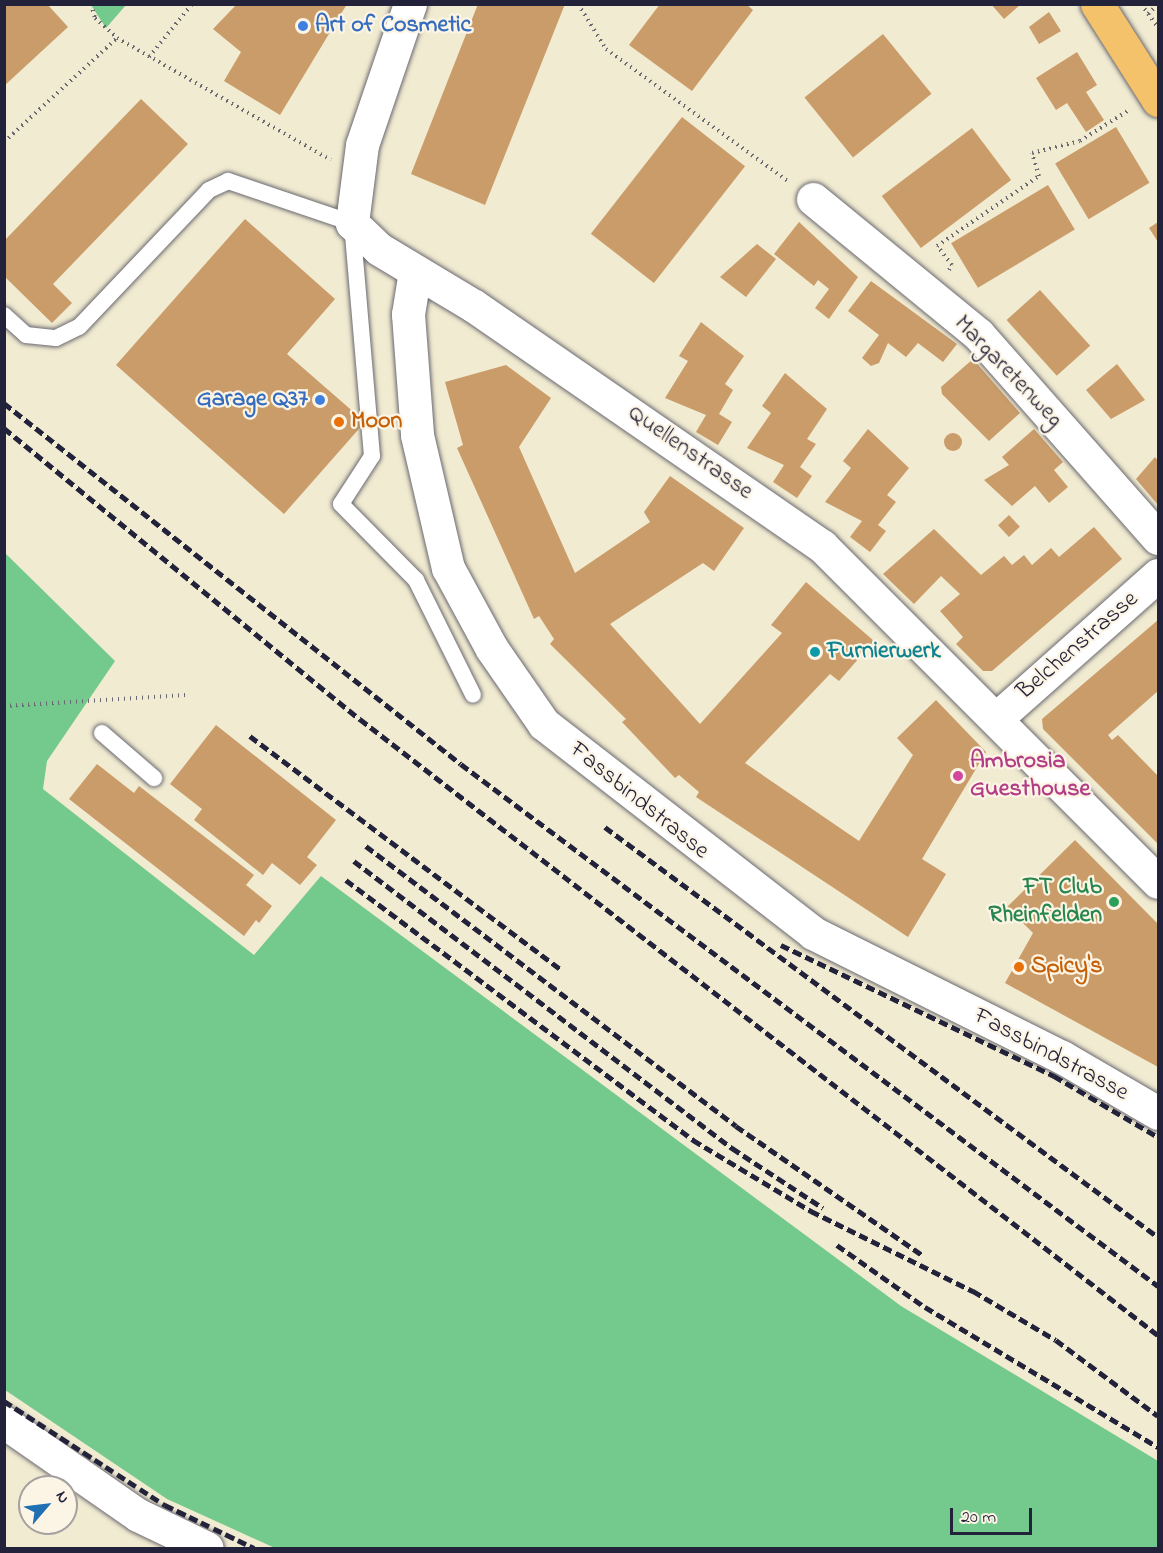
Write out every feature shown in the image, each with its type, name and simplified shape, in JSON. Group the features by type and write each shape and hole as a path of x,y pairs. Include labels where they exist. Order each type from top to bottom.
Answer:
{"main road":[{"path":"1098,4 1157,97"}],"street":[{"path":"352,223 355,173 410,4"},
{"name":"Margaretenweg","path":"813,199 978,334 1158,538"},
{"name":"Quellenstrasse","path":"352,223 379,249 822,546 998,717 1158,882"},
{"name":"Fassbindstrasse","path":"415,271 408,314 417,435 448,568 492,649 544,724 813,933 1062,1057 1158,1113"},
{"name":"Belchenstrasse","path":"998,717 1158,575"},
{"path":"4,1422 138,1515 207,1548"}],"lane":[{"path":"4,315 26,335 56,338 79,327 209,190 228,181 352,223 372,456 341,504 416,580 473,695"},
{"path":"102,733 154,778"}],"path":[{"path":"92,4 95,18 117,38 355,173"},
{"path":"149,57 192,4"},
{"path":"578,4 606,49 813,199"},
{"path":"1141,4 1158,27"},
{"path":"1148,14 1158,4"},
{"path":"4,142 117,38"},
{"path":"932,296 952,265 937,246 1039,176 1032,153 1080,141 1157,97"},
{"path":"4,706 186,695"}],"green space":[{"path":"91,4 126,5 106,28"},
{"path":"4,552 115,661 47,761 43,789 254,955 321,876 901,1306 1158,1461 1158,1548 275,1548 167,1499 5,1390"}],"building":[{"path":"4,4 47,4 68,27 4,86"},
{"path":"237,4 347,4 280,115 224,81 241,52 213,29"},
{"path":"478,4 565,4 485,205 411,174"},
{"path":"660,4 746,4 753,10 692,91 629,45"},
{"path":"991,4 1021,4 1004,19"},
{"path":"1049,12 1061,31 1039,44 1029,27"},
{"path":"883,34 931,94 853,157 805,98"},
{"path":"1077,52 1097,85 1086,92 1104,120 1086,132 1067,103 1056,110 1036,78"},
{"path":"141,99 188,144 53,284 72,303 52,323 5,277 5,240"},
{"path":"682,117 745,166 654,283 591,234"},
{"path":"1116,127 1149,183 1089,219 1055,164"},
{"path":"972,128 1011,180 921,248 882,196"},
{"path":"1048,185 1075,230 978,288 951,243"},
{"path":"245,219 335,299 287,354 365,422 284,514 116,365"},
{"path":"799,222 858,277 829,319 815,308 829,289 818,280 814,286 774,254"},
{"path":"1158,222 1158,242 1149,228"},
{"path":"757,244 776,259 746,297 720,277"},
{"path":"871,281 957,344 943,362 918,343 906,357 888,343 879,363 871,366 862,358 879,335 848,311"},
{"path":"1040,290 1090,346 1057,376 1007,320"},
{"path":"701,322 744,356 725,384 733,390 719,414 732,422 718,445 696,432 706,415 665,398 688,361 679,356"},
{"path":"973,359 1020,413 989,441 942,394 941,387"},
{"path":"1117,364 1145,400 1111,419 1086,390"},
{"name":"Furnierwerk","path":"506,365 551,398 519,447 575,573 650,522 644,512 670,476 744,528 714,571 703,563 610,624 700,724 782,633 771,625 806,582 874,641 839,681 830,674 745,763 859,841 913,755 897,738 936,700 986,752 922,859 946,874 908,937 696,797 699,792 679,775 675,778 622,722 626,719 550,644 554,639 539,616 534,619 457,448 463,445 445,382"},
{"path":"785,373 827,409 807,439 816,444 800,467 812,476 797,498 773,482 784,465 747,448 771,413 762,406"},
{"path":"868,429 909,468 887,495 896,502 878,525 886,531 870,552 850,537 862,521 825,502 851,468 843,461"},
{"path":"1034,429 1063,462 1054,470 1068,487 1049,503 1035,486 1012,506 984,480 1009,465 1002,457"},
{"path":"953,433 959,436 962,442 959,448 953,451 947,448 944,442 947,436"},
{"path":"1155,457 1158,461 1158,505 1136,479"},
{"path":"1009,515 1020,527 1009,537 998,525"},
{"path":"1094,527 1122,559 992,671 983,671 956,644 963,637 940,611 960,594 941,576 914,604 883,574 934,529 981,575 1004,556 1012,565 1024,555 1032,565 1051,548 1059,557"},
{"path":"1158,620 1158,691 1108,735 1112,740 1118,735 1158,776 1158,844 1043,729 1042,719"},
{"path":"216,725 336,820 307,857 317,865 300,885 272,863 263,875 194,820 202,809 170,784"},
{"path":"97,764 134,793 139,786 254,875 246,885 272,906 259,923 256,920 244,936 69,799"},
{"path":"1075,840 1158,924 1158,1067 1005,983 1033,933 1007,907"}],"railway":[{"path":"4,403 461,764 1158,1286"},
{"path":"4,428 360,719 1158,1335"},
{"path":"250,736 563,971"},
{"path":"605,827 1158,1237"},
{"path":"366,846 736,1126 924,1256"},
{"path":"354,861 732,1148 823,1208"},
{"path":"346,880 693,1140 811,1211 973,1291 1056,1340 1158,1416"},
{"path":"781,945 1054,1076 1158,1137"},
{"path":"837,1245 925,1307 1158,1447"},
{"path":"4,1401 165,1505 254,1548"}],"place":[{"name":"Art of Cosmetic","path":"303,26"},
{"name":"Garage Q37","path":"320,400"},
{"name":"Moon","path":"339,422"},
{"name":"Furnierwerk","path":"815,652"},
{"name":"Ambrosia Guesthouse","path":"958,776"},
{"name":"FT Club Rheinfelden","path":"1114,902"},
{"name":"Spicy's","path":"1019,967"}]}
